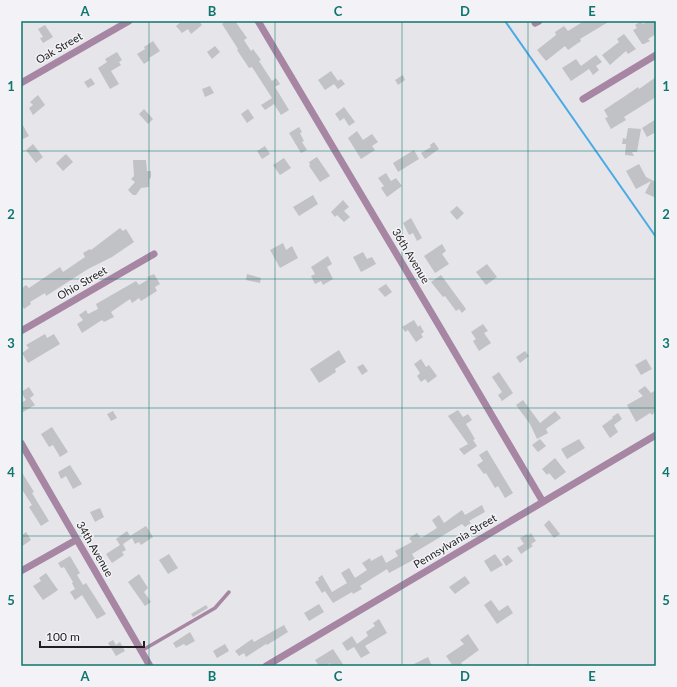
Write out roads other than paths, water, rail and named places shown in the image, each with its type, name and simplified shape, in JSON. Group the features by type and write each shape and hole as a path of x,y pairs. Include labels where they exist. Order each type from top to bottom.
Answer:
{"street":[{"name":"Oak Street","path":"21,83 129,21"},
{"name":"36th Avenue","path":"258,21 425,300 543,502"},
{"path":"583,99 656,55"},
{"name":"Ohio Street","path":"21,332 154,254"},
{"name":"Pennsylvania Street","path":"266,666 656,435"},
{"name":"34th Avenue","path":"21,443 150,666"},
{"path":"21,571 76,540"}],"lane":[{"path":"141,651 215,608 229,592"}],"waterway":[{"path":"505,21 656,237"}]}
